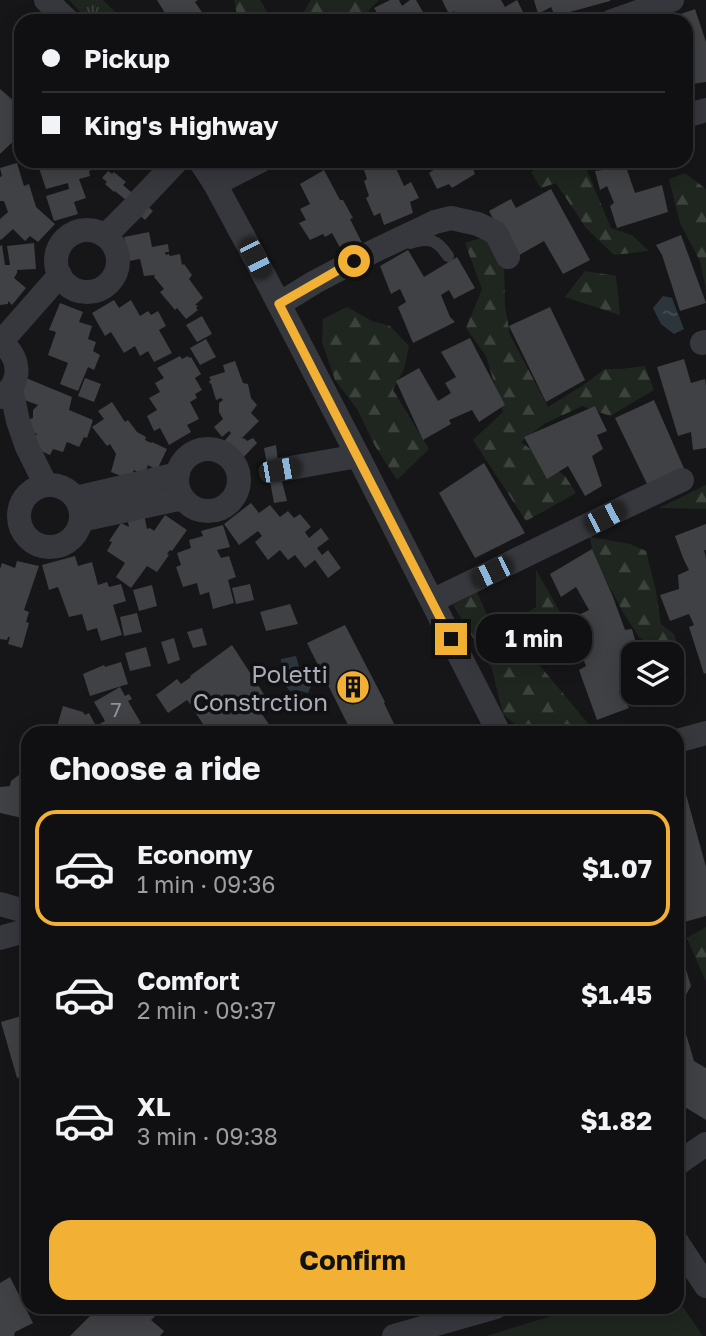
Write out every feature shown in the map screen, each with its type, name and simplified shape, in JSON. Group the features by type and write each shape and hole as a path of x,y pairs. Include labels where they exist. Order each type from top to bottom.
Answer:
{"street":[{"path":"46,0 61,14"},
{"path":"632,14 672,0"},
{"path":"105,236 170,168"},
{"path":"205,168 281,308 495,726"},
{"path":"215,184 246,168"},
{"path":"281,308 315,282 435,222 451,218 478,224 496,233 508,257"},
{"path":"97,232 112,243 117,252 117,271 106,286 97,291 78,291 65,281 57,267 59,249 71,235 97,232"},
{"path":"38,489 18,421 6,393 16,380 17,370 16,361 4,346 65,281"},
{"path":"0,414 38,489"},
{"path":"215,449 232,459 237,468 238,488 234,497 219,509 199,509 190,505 181,486 181,465 195,451 215,449"},
{"path":"239,478 358,456"},
{"path":"432,601 682,480"},
{"path":"78,509 181,486"},
{"path":"62,487 70,492 78,509 78,529 74,537 58,546 49,547 32,541 26,534 20,517 24,500 38,489 62,487"},
{"path":"684,739 706,733"},
{"path":"0,904 21,910"},
{"path":"0,938 21,932"},
{"path":"684,1159 706,1144"},
{"path":"684,1254 706,1286"},
{"path":"394,1336 471,1314"}],"lane":[{"path":"281,308 411,243 421,240 434,242 440,245 448,256"}],"green space":[{"path":"69,0 103,0 117,14 82,14"},
{"path":"234,0 260,0 269,14 237,14"},
{"path":"311,0 379,0 367,14 303,14"},
{"path":"538,168 586,168 611,228 632,235 649,251 614,255 586,228 556,183 541,188 531,172"},
{"path":"685,173 706,189 706,290 700,261 680,223 669,179"},
{"path":"487,236 504,263 505,306 510,335 548,407 605,369 645,366 654,390 610,416 582,406 544,424 521,442 565,476 576,493 526,521 473,440 503,412 486,356 466,328 482,289 465,243"},
{"path":"585,271 616,276 620,315 565,297"},
{"path":"347,307 372,321 390,326 409,346 404,369 393,390 429,449 397,480 375,446 357,409 335,380 322,342 323,319"},
{"path":"706,485 706,509 659,508"},
{"path":"590,537 630,544 646,551 661,624 674,634 676,642 646,642 639,637 624,614 592,549"},
{"path":"536,570 579,645 536,661 590,726 517,726 503,714 492,669 453,605 477,592 495,633 536,607"},
{"path":"706,927 706,982 687,938"},
{"path":"684,1308 703,1336 486,1336 558,1314 684,1314"}],"water":[{"path":"663,296 672,298 684,329 674,334 661,324 653,308"},
{"path":"296,656 301,674 311,686 308,693 290,691 285,685 281,659"}],"building":[{"path":"157,0 198,0 195,2 203,14 166,14"},
{"path":"390,0 399,0 402,6 410,0 416,0 424,14 378,14 374,8"},
{"path":"442,0 501,0 505,7 517,0 524,14 456,14 454,11 449,14"},
{"path":"534,0 610,0 562,14 554,14 551,7 538,14"},
{"path":"695,9 706,42 706,82 693,84 693,14 681,14"},
{"path":"0,89 14,101 14,141 0,154"},
{"path":"14,164 14,168 19,168 24,186 29,184 36,207 55,224 38,242 30,236 25,241 13,229 0,239 0,219 8,212 4,201 0,201 0,168"},
{"path":"39,168 97,168 89,171 90,176 79,179 86,198 74,202 78,214 54,221 46,196 69,189 68,183 46,189"},
{"path":"363,168 396,168 404,186 411,182 419,198 410,202 413,213 384,225 380,213 374,216 366,198 369,196 364,181 367,179"},
{"path":"473,168 475,174 452,188 449,184 437,189 429,173 435,169"},
{"path":"602,168 626,168 635,193 662,185 668,212 617,228 610,206 614,203 607,186 600,190 595,171 603,170"},
{"path":"324,170 353,218 350,219 363,245 344,255 332,233 310,240 299,223 306,220 300,209 310,204 300,184"},
{"path":"108,171 112,174 114,172 126,182 123,185 153,211 145,220 134,207 105,184 107,182 102,178"},
{"path":"551,189 590,260 563,274 544,241 514,258 489,211 511,199 516,208"},
{"path":"149,232 152,247 168,244 169,252 165,252 166,255 180,254 182,265 184,264 192,275 189,279 203,298 195,305 198,310 186,319 160,292 164,289 155,275 144,276 140,259 129,261 124,237"},
{"path":"681,235 706,303 680,311 662,255 656,245"},
{"path":"34,243 36,269 17,270 14,278 26,288 12,305 8,301 8,304 0,305 0,246 2,245 5,265 10,265 7,246"},
{"path":"408,250 424,277 457,257 475,288 454,299 449,290 441,295 450,317 455,322 413,343 398,307 406,302 400,289 391,294 380,266"},
{"path":"114,300 119,308 131,300 140,316 148,311 151,315 158,311 166,326 159,330 172,353 154,362 148,351 140,356 135,346 124,353 111,332 105,336 92,313"},
{"path":"60,303 83,312 79,322 92,326 88,339 96,342 93,351 100,355 94,370 88,367 78,391 60,384 68,363 48,355 56,332 49,330"},
{"path":"550,307 585,380 546,402 509,326"},
{"path":"202,316 212,334 197,342 186,325"},
{"path":"470,338 505,405 479,422 472,410 449,420 451,424 423,440 396,381 419,368 438,401 451,393 445,383 456,377 441,352"},
{"path":"206,339 216,357 200,365 190,348"},
{"path":"180,356 182,359 191,357 201,374 195,378 202,390 195,394 197,398 190,402 199,419 187,425 191,432 169,445 160,428 154,431 147,416 157,410 149,398 160,392 155,383 164,378 157,368"},
{"path":"684,359 691,383 705,379 706,448 693,450 691,432 678,436 657,367"},
{"path":"235,361 243,383 248,384 251,398 257,405 251,413 259,421 242,438 247,441 253,438 257,443 240,461 222,444 231,433 229,431 222,437 214,427 223,419 219,412 219,403 223,400 216,400 209,381 209,377 225,372 223,365"},
{"path":"26,378 72,397 69,410 93,420 87,438 84,437 79,447 67,442 63,452 53,449 50,455 34,448 37,433 27,438 20,423 33,418 33,410 38,405 19,398"},
{"path":"85,378 101,384 94,402 78,396"},
{"path":"654,400 686,473 650,490 615,418"},
{"path":"112,402 125,422 128,420 137,432 146,437 145,440 167,449 157,470 148,465 144,475 134,470 129,479 111,472 116,454 110,444 107,446 92,427 104,419 98,411"},
{"path":"595,406 607,431 597,435 603,449 592,456 602,486 585,496 568,466 547,479 524,437"},
{"path":"276,445 287,501 274,503 264,448"},
{"path":"484,463 525,533 475,558 439,493"},
{"path":"251,503 259,513 270,505 280,517 288,511 294,518 300,514 311,527 305,532 309,538 321,528 329,539 317,548 322,555 328,550 341,568 328,578 315,560 305,568 295,555 288,560 280,550 268,560 255,542 262,536 258,531 239,545 224,524"},
{"path":"144,514 147,529 154,531 165,515 187,530 167,554 169,555 157,572 147,566 131,588 116,577 125,563 107,551 112,542 109,541 121,523 129,527 127,517"},
{"path":"706,524 704,674 689,627 694,625 689,614 670,621 660,595 679,589 678,575 689,570 675,536"},
{"path":"223,525 230,547 217,550 221,558 229,556 236,577 228,580 234,603 213,609 209,592 200,595 197,583 183,587 176,567 181,565 177,553 191,548 189,540 203,536 201,531"},
{"path":"592,549 625,630 632,629 636,642 621,642 621,705 628,705 629,708 597,720 579,670 586,666 568,620 589,610 576,587 561,597 550,574"},
{"path":"75,556 78,566 92,562 98,585 107,582 109,587 121,584 126,601 113,605 122,635 101,641 97,628 87,631 82,614 69,617 58,587 49,590 42,565"},
{"path":"17,561 39,566 24,610 29,612 26,622 29,623 22,648 8,644 10,637 7,640 0,639 0,569 2,563 15,568"},
{"path":"250,584 254,600 236,604 232,588"},
{"path":"152,585 157,606 139,611 133,590"},
{"path":"290,604 298,624 266,631 260,612"},
{"path":"137,613 142,632 124,636 120,617"},
{"name":"Poletti Constrction","path":"345,625 395,726 348,726 307,643"},
{"path":"202,628 207,645 193,648 187,632"},
{"path":"174,638 180,660 168,664 161,642"},
{"path":"232,645 267,699 257,707 270,726 204,726 195,712 205,704 201,698 191,705 187,700 168,713 156,695 177,679 181,684"},
{"path":"146,647 151,666 130,671 125,653"},
{"path":"121,662 128,684 90,696 83,674 104,665 105,667"},
{"path":"120,687 125,696 129,694 132,699 128,701 141,723 135,726 96,726 105,721 94,702"},
{"path":"63,706 85,715 89,713 96,726 57,726"},
{"path":"21,773 21,818 0,813 0,787 10,786 11,781"},
{"path":"684,787 706,867 706,916 684,922"},
{"path":"684,963 691,986 684,998"},
{"path":"21,1016 21,1077 17,1078 1,1022"},
{"path":"686,1034 694,1061 706,1068 706,1120 684,1106"},
{"path":"10,1277 21,1299 21,1314 28,1314 33,1323 15,1332 14,1336 0,1336 0,1283"},
{"path":"157,1314 151,1320 164,1331 160,1336 70,1336 91,1315"}],"place":[{"name":"Poletti Constrction","path":"353,687"}],"route":[{"path":"354,261 279,304 451,639"}]}
